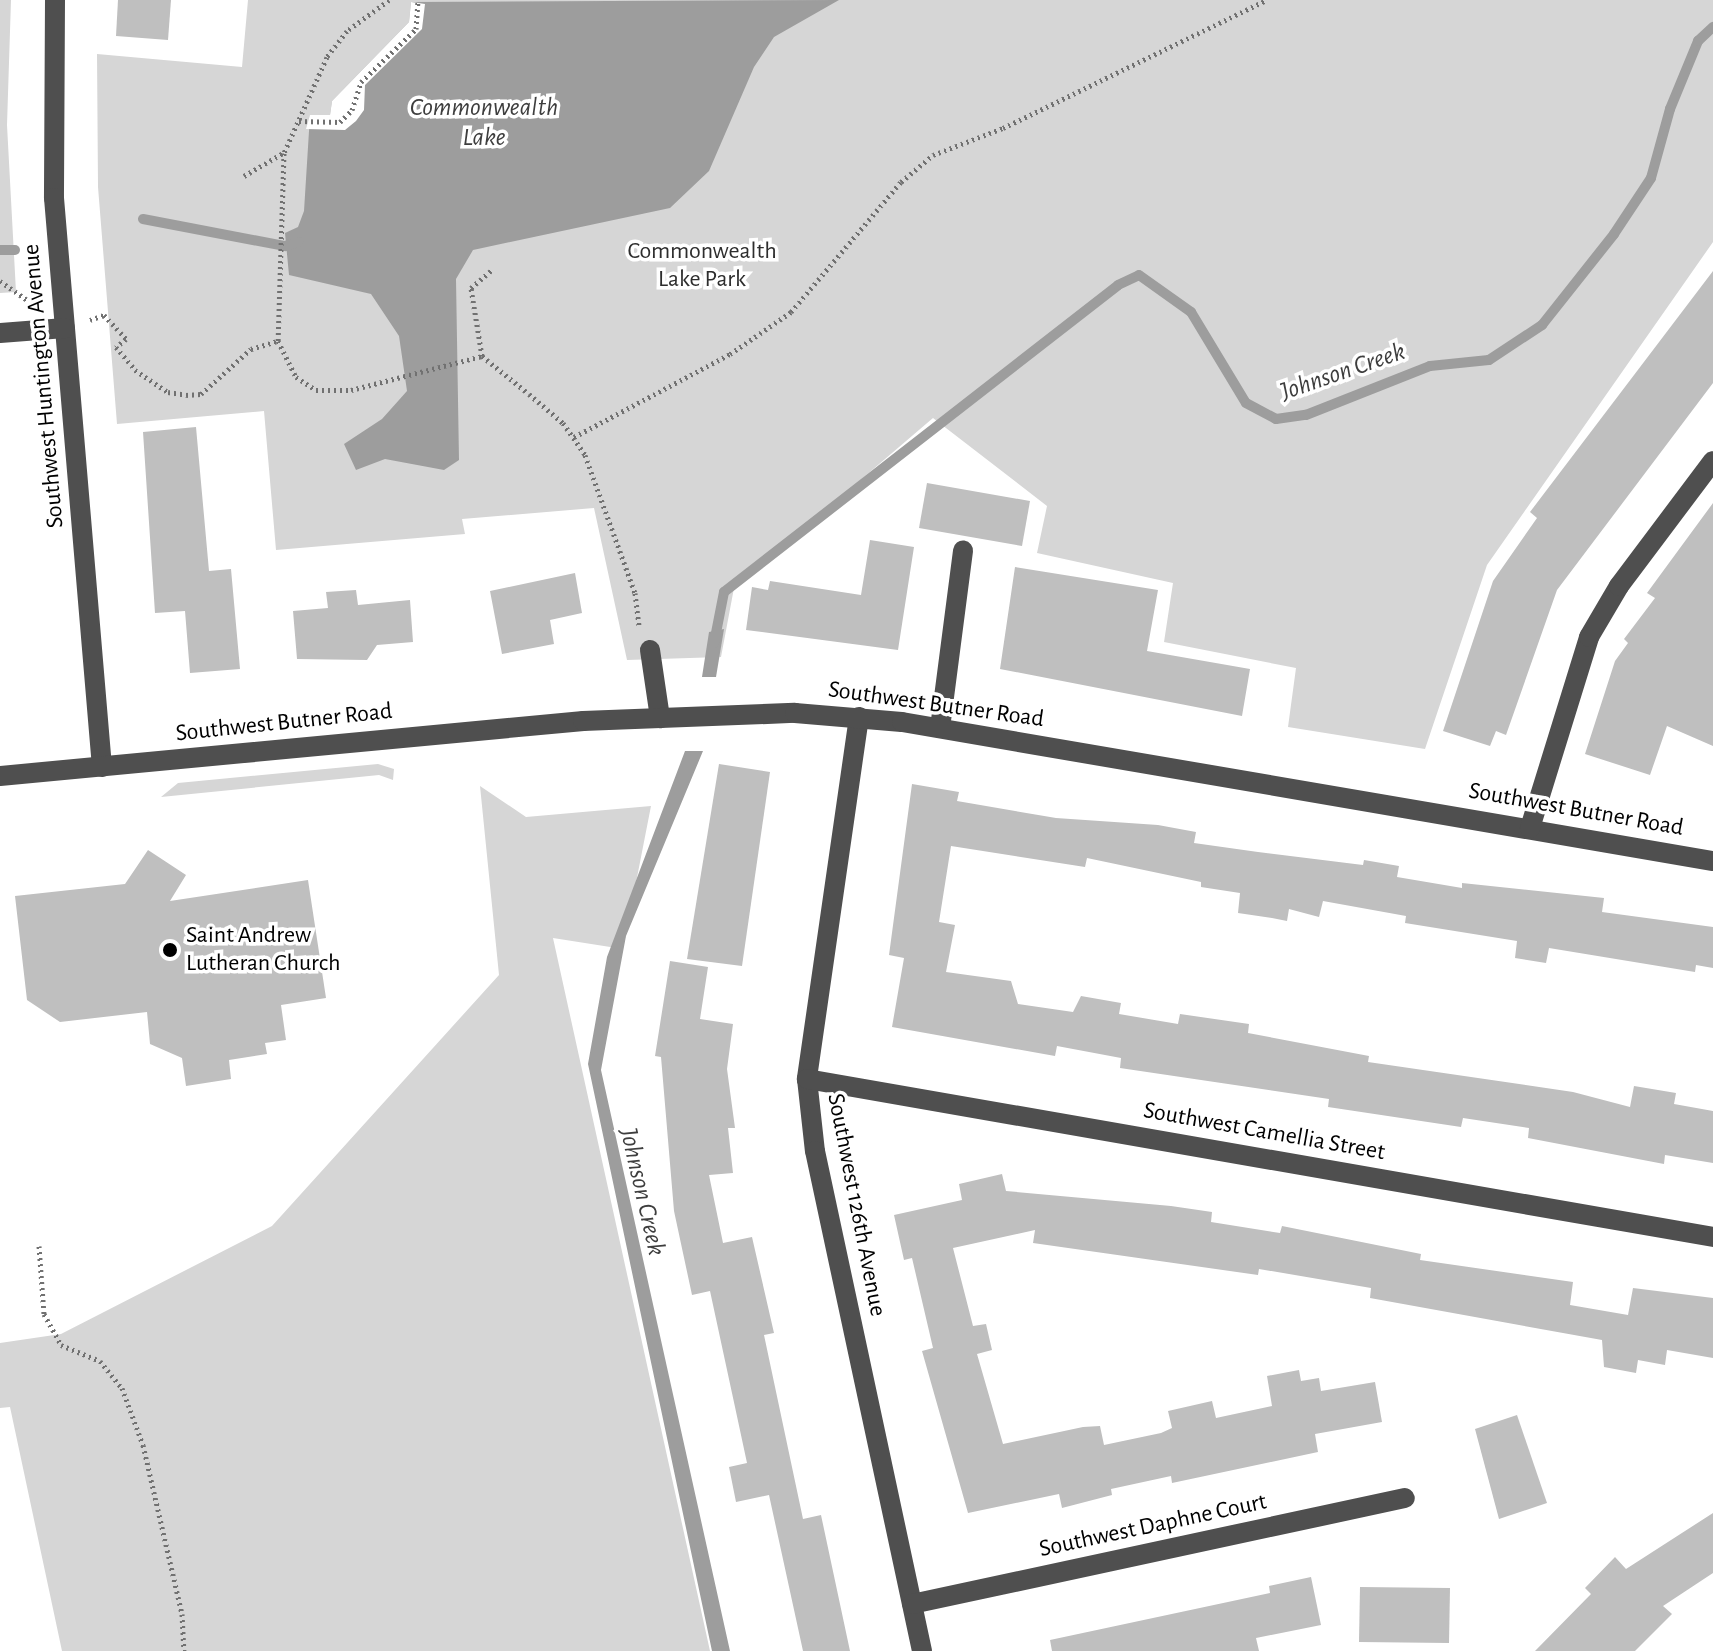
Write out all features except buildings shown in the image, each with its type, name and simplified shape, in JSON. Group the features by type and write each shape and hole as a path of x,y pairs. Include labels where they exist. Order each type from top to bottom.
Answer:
{"street":[{"name":"Southwest Huntington Avenue","path":"55,0 54,198 102,767"},
{"path":"0,333 65,328"},
{"path":"1530,828 1589,637 1619,586 1713,461"},
{"path":"940,728 963,550"},
{"path":"650,650 660,718"},
{"name":"Southwest Butner Road","path":"0,776 660,718 859,717 940,728 1713,861"},
{"name":"Southwest 126th Avenue","path":"859,717 807,1079 815,1151 922,1651"},
{"name":"Southwest Camellia Street","path":"807,1079 1713,1237"},
{"name":"Southwest Daphne Court","path":"912,1604 1405,1498"}],"path":[{"path":"389,0 347,31 327,57 284,153 279,221 278,341 296,377 316,390 341,392 482,356"},
{"path":"574,437 730,354 791,312 901,182 933,155 1003,128 1267,0"},
{"path":"299,121 340,122 352,110 361,82 416,29 418,2"},
{"path":"244,176 284,153"},
{"path":"492,270 471,288 482,356 574,437 635,593 639,642 650,650"},
{"path":"65,328 104,315 126,339 116,347 135,370 168,392 186,395 201,394 251,349 278,341"},
{"path":"39,1246 44,1314 61,1345 100,1361 122,1388 143,1445 182,1614 184,1651"}],"green space":[{"path":"0,0 11,0 7,125 16,292 0,293"},
{"name":"Commonwealth Lake Park","path":"248,0 1713,0 1713,242 1487,565 1425,749 1288,727 1296,668 1164,642 1173,583 1037,553 1047,506 933,418 734,588 721,657 627,660 594,508 462,519 465,534 276,550 264,411 117,424 98,187 97,54 242,67"},
{"path":"378,764 394,769 393,780 379,775 161,797 178,783"},
{"path":"480,786 526,817 651,806 623,949 553,938 710,1651 62,1651 10,1407 0,1408 0,1343 61,1334 272,1226 499,975"}],"water":[{"name":"Commonwealth Lake","path":"839,0 774,37 754,67 709,171 670,208 473,250 456,279 459,460 444,470 385,459 356,470 344,444 382,419 407,391 399,336 371,294 289,275 285,233 298,227 304,211 310,115 330,115 332,101 409,22 411,2"},
{"path":"724,629 716,677 702,677 709,632"},
{"path":"685,751 703,751 626,936 601,1070 730,1651 712,1651 588,1064 607,957"}],"pier":[{"path":"411,2 425,4 422,29 365,85 364,110 356,121 345,130 306,129 310,115 330,115 332,101 409,22"}],"waterway":[{"name":"Johnson Creek","path":"714,643 724,592 1118,285 1139,275 1191,312 1246,403 1276,419 1306,415 1430,366 1489,360 1542,325 1614,234 1651,178 1670,109 1698,41 1713,27"},
{"path":"143,219 285,246 298,242"},
{"path":"0,250 15,250"}],"place":[{"name":"Saint Andrew Lutheran Church","path":"170,950"}]}
